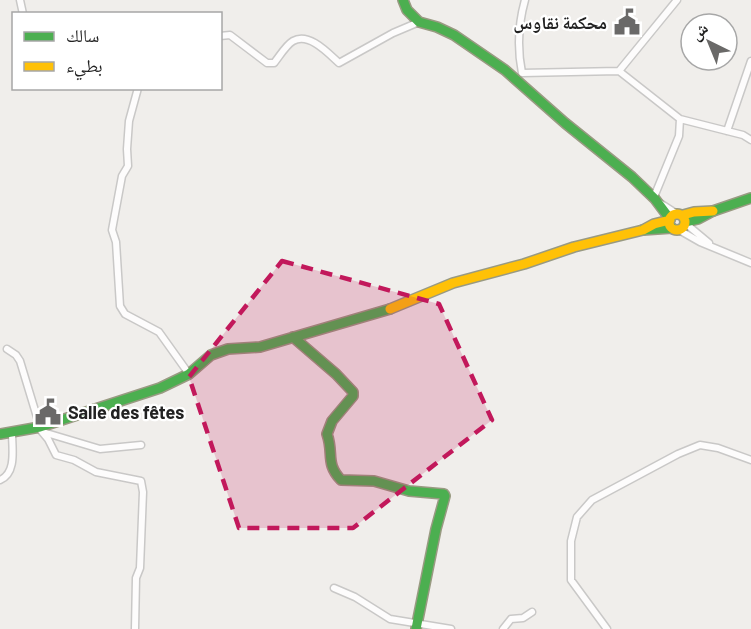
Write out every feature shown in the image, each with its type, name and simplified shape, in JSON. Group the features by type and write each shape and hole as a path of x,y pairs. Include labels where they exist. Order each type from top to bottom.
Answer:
{"street":[{"path":"403,0 407,10 419,22"},
{"path":"522,78 519,57 519,22 525,0"},
{"path":"619,71 677,0"},
{"path":"222,36 230,35 267,63 274,63 292,41 302,39 320,45 339,63 393,33 419,22 434,24 522,78 565,123 655,199 675,221 700,242 715,246"},
{"path":"727,131 751,62"},
{"path":"522,78 619,71 680,119 743,135 751,140"},
{"path":"137,90 129,121 128,166 122,177 112,230 116,242 120,306 126,314 159,332 189,374"},
{"path":"655,199 679,136 680,119"},
{"path":"675,221 698,219 713,211 751,198"},
{"path":"0,434 40,429 160,388 189,374 204,360 228,349 260,347 293,338 395,308 453,283 524,264 574,247 675,221 700,211 713,211"},
{"path":"695,232 698,219"},
{"path":"675,221 715,246 751,263"},
{"path":"293,338 336,374 353,392 353,396 332,421 327,434 330,442 332,470 335,475 341,480 374,481 409,491 444,494 445,496 426,569 417,627"},
{"path":"7,349 20,361 40,429 56,455 74,460 96,472 141,481 143,492 140,568 136,578 135,629"},
{"path":"40,429 100,449 141,445"},
{"path":"0,480 7,476 12,465 12,433"},
{"path":"607,629 571,580 571,541 577,517 591,500 678,454 700,445 718,448 751,460"},
{"path":"334,588 355,597 390,619 417,627 451,629"},
{"path":"503,629 511,619 523,618 532,612"}],"highlighted area":[{"path":"282,261 439,304 492,420 353,528 239,528 189,377"}],"traffic: fast":[{"path":"403,0 407,10 419,22 454,35 505,70 565,123 632,177 655,199 670,219"},
{"path":"685,222 751,198"},
{"path":"643,230 672,228"},
{"path":"0,434 40,427 160,388 189,374 211,355 228,349 260,347 390,309"},
{"path":"293,337 353,392 353,396 332,421 327,434 331,463 341,480 374,481 409,491 444,494 445,496 416,629"}],"traffic: slow":[{"path":"683,215 713,211"},
{"path":"677,214 683,216 685,222 683,228 677,230 671,228 669,222 671,216 677,214"},
{"path":"390,309 453,283 524,264 574,247 643,230 654,224 670,220"}],"place":[{"name":"محكمة نقاوس","path":"627,22"},
{"name":"Salle des fêtes","path":"48,412"}]}
